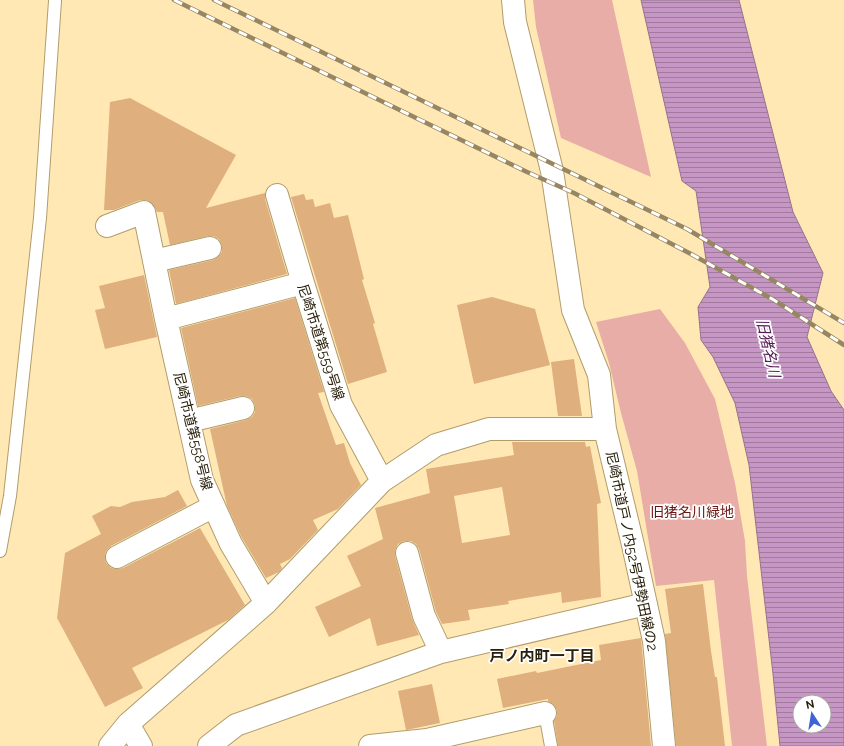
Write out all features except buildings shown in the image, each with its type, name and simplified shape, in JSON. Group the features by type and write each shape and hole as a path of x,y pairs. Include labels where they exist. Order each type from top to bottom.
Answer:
{"street":[{"name":"尼崎市道戸ノ内52号伊勢田線の2","path":"513,0 515,22 552,171 573,310 599,375 605,429 654,641 664,746"},
{"name":"尼崎市道第559号線","path":"277,195 341,405 382,481"},
{"name":"尼崎市道第558号線","path":"106,226 144,212 202,480 231,544 266,603"},
{"path":"154,261 210,248"},
{"path":"166,319 303,283"},
{"path":"189,421 244,408"},
{"path":"110,746 128,724 266,603 382,481 436,445 488,429 605,429"},
{"path":"118,557 214,506"},
{"path":"407,553 424,616 441,652"},
{"path":"208,746 236,725 441,652 646,604"},
{"path":"370,746 427,740 546,713"},
{"path":"128,724 141,746"}],"lane":[{"path":"0,551 10,496 40,218 55,1"},
{"path":"546,713 551,746"}],"green space":[{"path":"533,0 612,0 651,177 561,138 536,27"},
{"name":"旧猪名川緑地","path":"660,309 685,343 715,399 735,483 745,541 747,576 767,746 732,746 714,580 656,586 637,471 609,363 596,322"}],"water":[{"name":"旧猪名川","path":"641,0 739,0 793,212 823,273 807,337 831,391 844,410 844,746 780,746 749,465 735,403 713,357 701,340 698,307 710,287 696,191 682,181"}],"railway":[{"path":"174,0 527,172 574,193 691,254 774,300 844,345"},
{"path":"214,0 687,229 844,323"}],"district":[{"name":"戸ノ内町一丁目","path":"542,656"}]}
